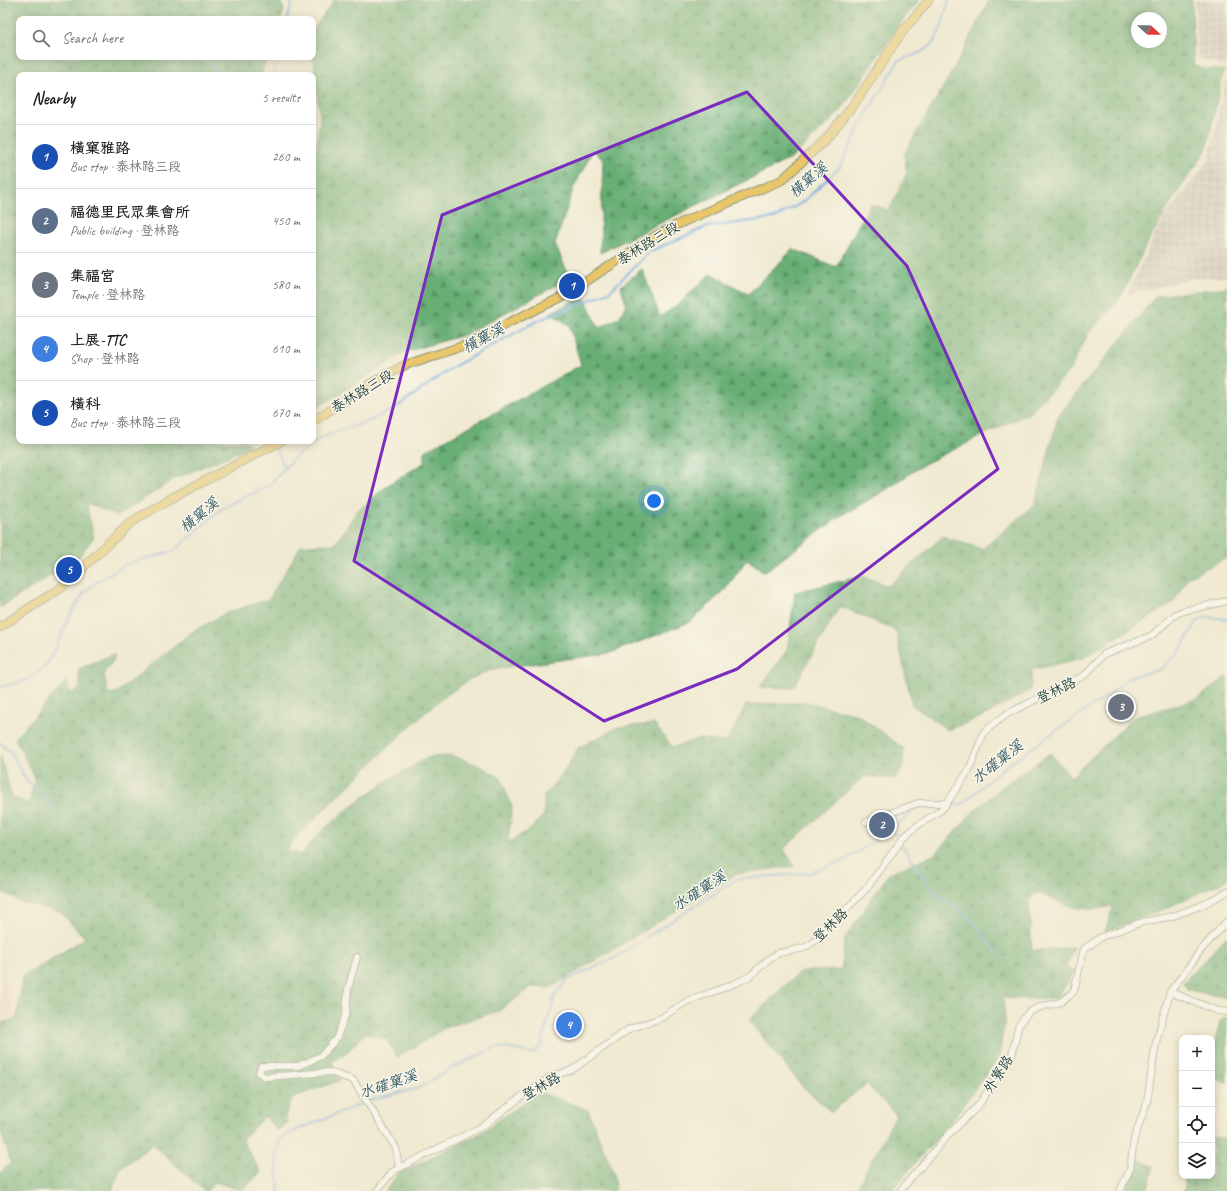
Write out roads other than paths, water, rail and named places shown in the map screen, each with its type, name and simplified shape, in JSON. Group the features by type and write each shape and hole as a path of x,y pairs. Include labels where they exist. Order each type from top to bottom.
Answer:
{"main road":[{"name":"泰林路三段","path":"316,419 374,382 405,365 472,343 508,323 562,297 657,235 685,220 782,180 826,139 855,103 902,32 929,0"},
{"path":"0,627 61,588 131,522 168,500 277,444"}],"street":[{"name":"登林路","path":"377,1191 392,1172 483,1126 526,1093 553,1076 572,1070 629,1029 661,1018 686,1002 736,983 750,976 770,958 779,953 804,948 820,936 867,888 903,838 918,825 945,806 969,770 984,732 1007,714 1086,675 1104,654 1151,636 1176,614 1227,601"},
{"path":"866,822 918,802 945,806"},
{"name":"外寮路","path":"900,1191 948,1135 978,1106 1012,1055 1018,1027 1029,1012 1040,1007 1061,1002 1074,991 1084,949 1101,937 1142,922 1173,916 1200,906 1227,892"},
{"path":"1120,1191 1130,1169 1134,1139 1147,1102 1156,1042 1170,992 1201,950 1227,922"},
{"path":"357,957 348,989 346,1014 336,1039 321,1056 298,1066 261,1066 259,1073 265,1077 329,1072 353,1080 396,1148 399,1168"},
{"path":"1170,992 1227,1012"}],"waterway":[{"path":"288,16 293,0"},
{"name":"橫窠溪","path":"316,441 335,432 364,423 394,409 453,367 539,320 609,292 649,252 706,227 775,218 803,202 840,167 863,120 899,60 923,51 935,40 939,33 949,0"},
{"path":"206,60 218,72"},
{"path":"274,72 276,60"},
{"name":"橫窠溪","path":"0,687 27,680 46,666 68,619 83,594 98,581 129,563 174,551 222,508 269,486 292,460 312,444"},
{"path":"275,446 285,468"},
{"name":"水確窠溪","path":"948,804 962,804 1001,770 1105,698 1128,678 1161,669 1179,652 1197,622 1206,617 1227,619"},
{"path":"0,743 11,752 25,778 52,807"},
{"name":"水確窠溪","path":"279,1191 276,1154 280,1139 294,1131 374,1099 419,1088 448,1070 496,1047 518,1050 532,1054 541,1046 555,995 567,980 614,958 737,879 810,873 847,859 920,807 926,806"},
{"path":"891,829 933,891 971,919 998,954"}],"place":[{"name":"橫窠雅路","path":"572,286"},
{"name":"橫科","path":"69,570"},
{"name":"集福宮","path":"1121,707"},
{"name":"福德里民眾集會所","path":"882,825"},
{"name":"上展-TTC","path":"569,1025"}]}
